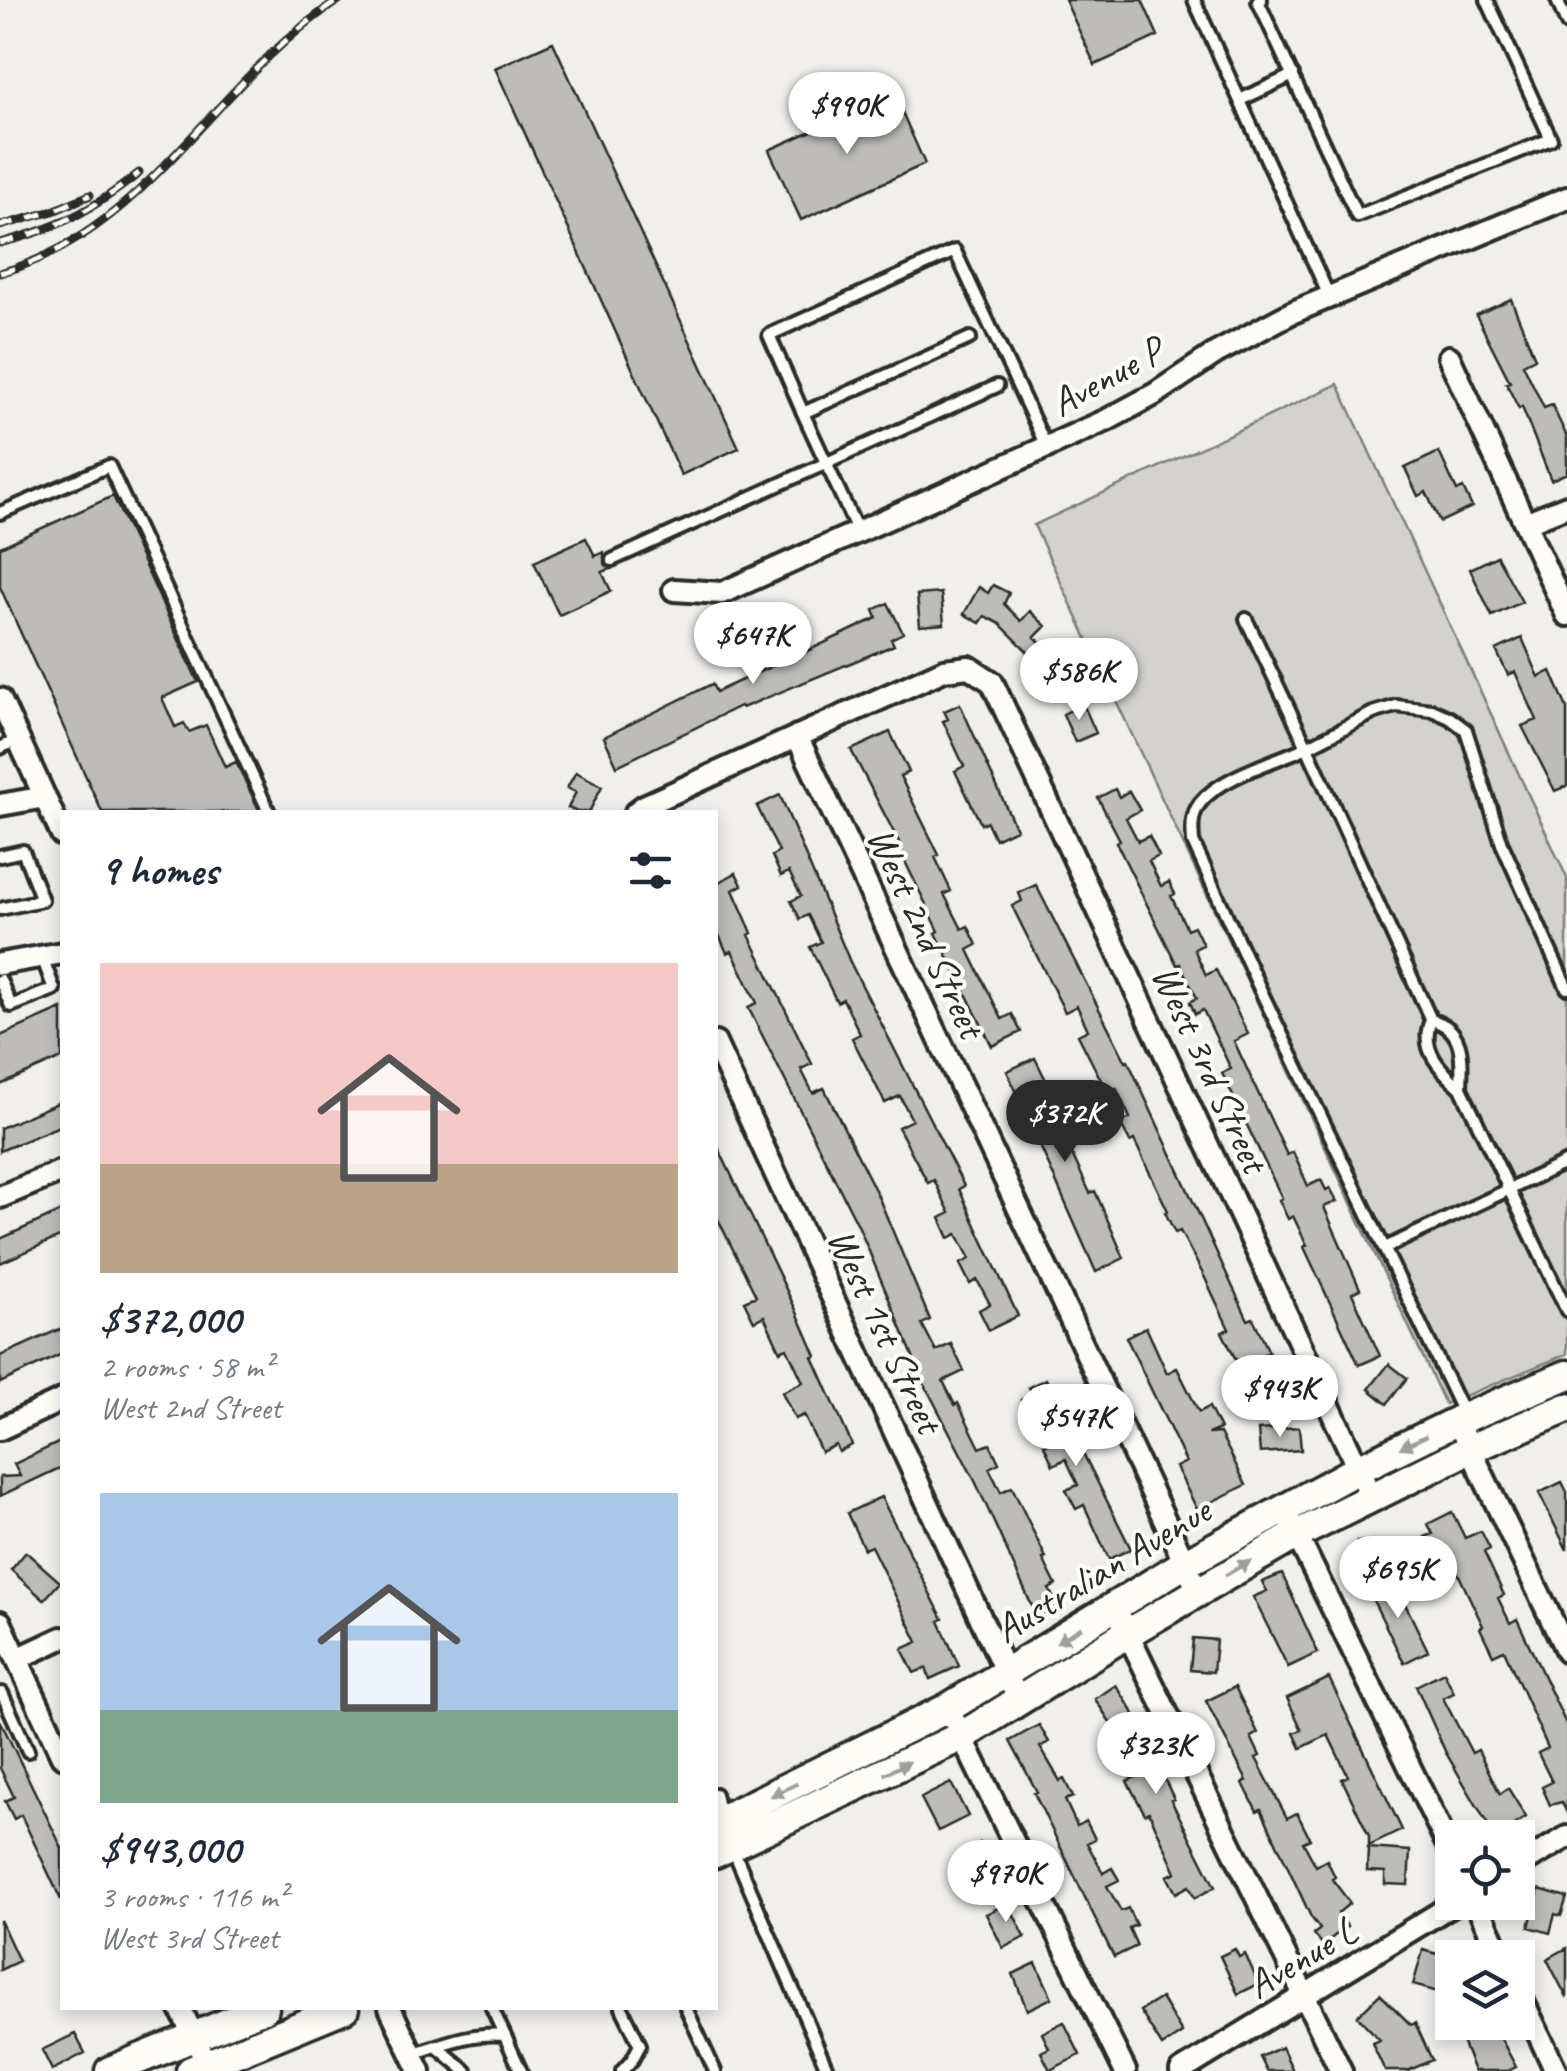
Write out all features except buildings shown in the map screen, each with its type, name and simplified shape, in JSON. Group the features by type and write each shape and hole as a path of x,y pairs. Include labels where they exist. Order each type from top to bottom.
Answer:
{"main road":[{"name":"Australian Avenue","path":"726,1827 948,1708 1184,1564 1358,1468 1567,1375"},
{"name":"Australian Avenue","path":"726,1827 962,1736 1296,1534 1470,1449 1567,1408"},
{"path":"110,2071 248,2010"},
{"path":"198,2068 339,2010"}],"street":[{"name":"Avenue P","path":"674,590 722,593 1047,447 1155,394 1258,329 1567,198"},
{"path":"1449,356 1567,615"},
{"path":"1525,524 1567,506"},
{"name":"West 3rd Street","path":"797,736 944,670 970,667 992,682 1371,1496"},
{"path":"0,699 9,743 45,797 60,830"},
{"path":"639,810 797,736"},
{"name":"West 2nd Street","path":"797,736 1198,1591"},
{"path":"0,805 45,797"},
{"path":"0,964 52,954"},
{"name":"West 1st Street","path":"718,1049 1019,1701"},
{"path":"0,1197 60,1172"},
{"path":"0,1430 60,1401"},
{"path":"1462,1419 1470,1449 1567,1652"},
{"path":"1284,1508 1435,1820"},
{"path":"1115,1607 1341,2071"},
{"path":"0,1622 60,1752"},
{"path":"17,1659 60,1639"},
{"path":"948,1708 1125,2071"},
{"path":"1535,1856 1567,1837"},
{"name":"Avenue L","path":"1181,2071 1435,1915"},
{"path":"181,2010 193,2037 198,2068"},
{"path":"391,2010 416,2062"},
{"path":"1535,2027 1556,2071"}],"lane":[{"path":"1194,0 1330,297"},
{"path":"1260,0 1356,216 1552,139 1487,0"},
{"path":"1557,0 1567,24"},
{"path":"1240,100 1293,75"},
{"path":"858,532 769,335 955,251 1047,447"},
{"path":"803,413 970,338"},
{"path":"612,560 997,386"},
{"path":"0,513 109,466 268,810"},
{"path":"1246,619 1308,746 1431,1020 1426,1032 1428,1046 1435,1061 1462,1088 1567,1310"},
{"path":"1462,1419 1386,1248 1260,991 1193,842 1191,824 1198,806 1216,788 1373,713 1396,706 1432,710 1450,718 1466,730 1502,844 1567,988"},
{"path":"0,856 24,851 42,900 0,909"},
{"path":"0,980 11,1006 54,989 52,954"},
{"path":"1431,1020 1442,1022 1454,1032 1461,1047 1462,1088"},
{"path":"1386,1248 1567,1162"},
{"path":"2,1693 28,1751"},
{"path":"14,1720 40,1708"},
{"path":"726,1827 828,2071"},
{"path":"493,2010 521,2071"},
{"path":"622,2071 640,2045 623,2010"},
{"path":"687,2010 715,2071"},
{"path":"416,2062 436,2046 483,2033 504,2035"},
{"path":"436,2046 466,2071"}],"shaded area":[{"path":"1338,384 1567,878 1567,1354 1445,1404 1034,525"}],"railway":[{"path":"0,273 53,252 99,224 140,189 255,70 339,0"},
{"path":"0,243 74,217 139,173"},
{"path":"0,226 53,211 90,195"}]}
